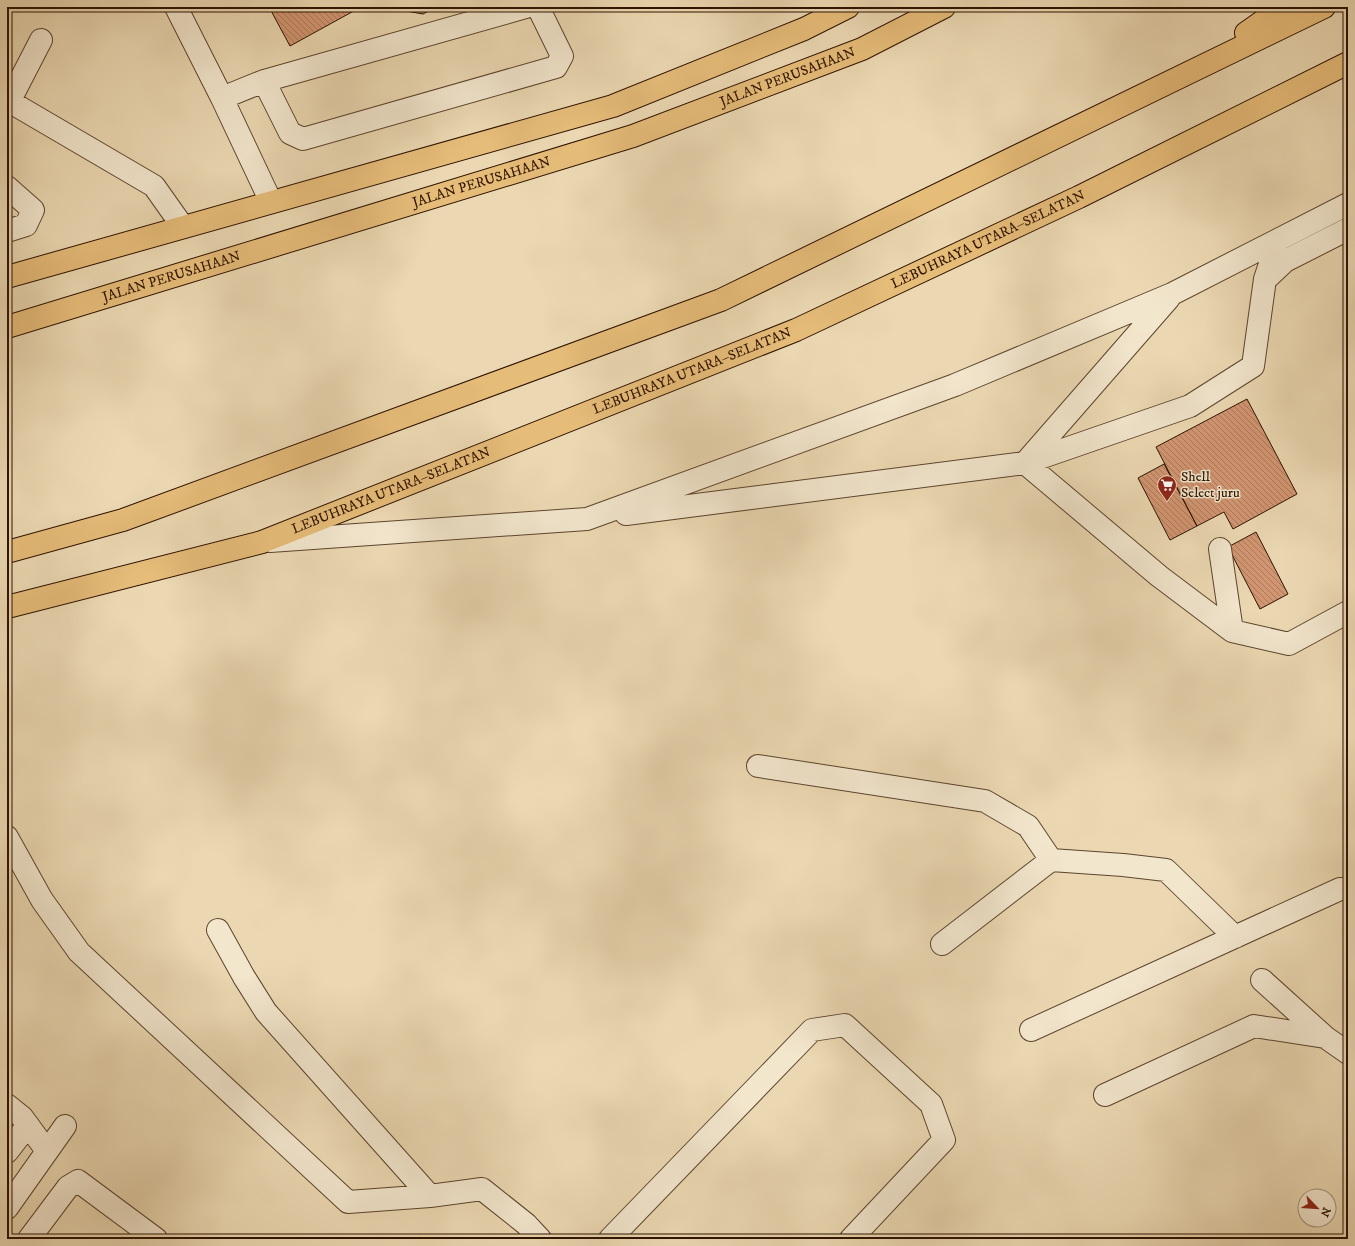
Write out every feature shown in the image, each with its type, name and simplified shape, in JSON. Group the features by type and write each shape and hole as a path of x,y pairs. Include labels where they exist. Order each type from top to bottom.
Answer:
{"main road":[{"path":"7,277 613,106 804,29 848,7"},
{"name":"JALAN PERUSAHAAN","path":"7,327 633,136 862,49 944,7"},
{"path":"1200,67 1283,7"},
{"path":"7,552 124,520 721,300 1324,7"},
{"name":"LEBUHRAYA UTARA–SELATAN","path":"7,607 262,542 796,330 1079,197 1348,62"}],"street":[{"path":"222,98 264,81 526,7"},
{"path":"264,81 290,133 303,139 556,67 562,56 538,7"},
{"path":"180,8 271,202"},
{"path":"40,40 8,101 154,186 183,227"},
{"path":"7,187 33,210 26,225 7,231"},
{"path":"587,519 955,385 1172,294 1348,204"},
{"path":"1265,279 1284,261 1348,229"},
{"path":"262,542 587,519 1026,463 1190,406 1253,366 1265,279 1278,240"},
{"path":"1026,463 1172,294"},
{"path":"1026,463 1159,576 1232,631 1288,644 1348,612"},
{"path":"1220,549 1232,631"},
{"path":"758,766 985,801 1028,826 1051,860"},
{"path":"7,837 42,900 79,952 348,1202 430,1196 482,1190 526,1224 540,1239"},
{"path":"942,944 1051,860 1166,870 1235,937"},
{"path":"1031,1030 1340,888 1348,889"},
{"path":"218,930 244,977 266,1012 430,1196"},
{"path":"1262,980 1326,1037 1348,1054"},
{"path":"610,1239 812,1030 845,1025 931,1104 944,1140 851,1239"},
{"path":"1105,1095 1254,1026 1326,1037"},
{"path":"7,1105 22,1117 47,1151"},
{"path":"7,1152 28,1125"},
{"path":"7,1208 65,1126"},
{"path":"30,1239 51,1208 68,1187 78,1181 156,1239"}],"building":[{"path":"269,7 361,7 290,46"},
{"path":"384,7 436,7 423,14"},
{"path":"1247,399 1297,494 1233,529 1224,512 1197,526 1156,447"},
{"name":"Shell Select juru","path":"1164,464 1197,526 1170,540 1138,478"},
{"path":"1256,532 1288,594 1260,609 1228,547"}],"place":[{"name":"Shell Select juru","path":"1167,502"}]}
